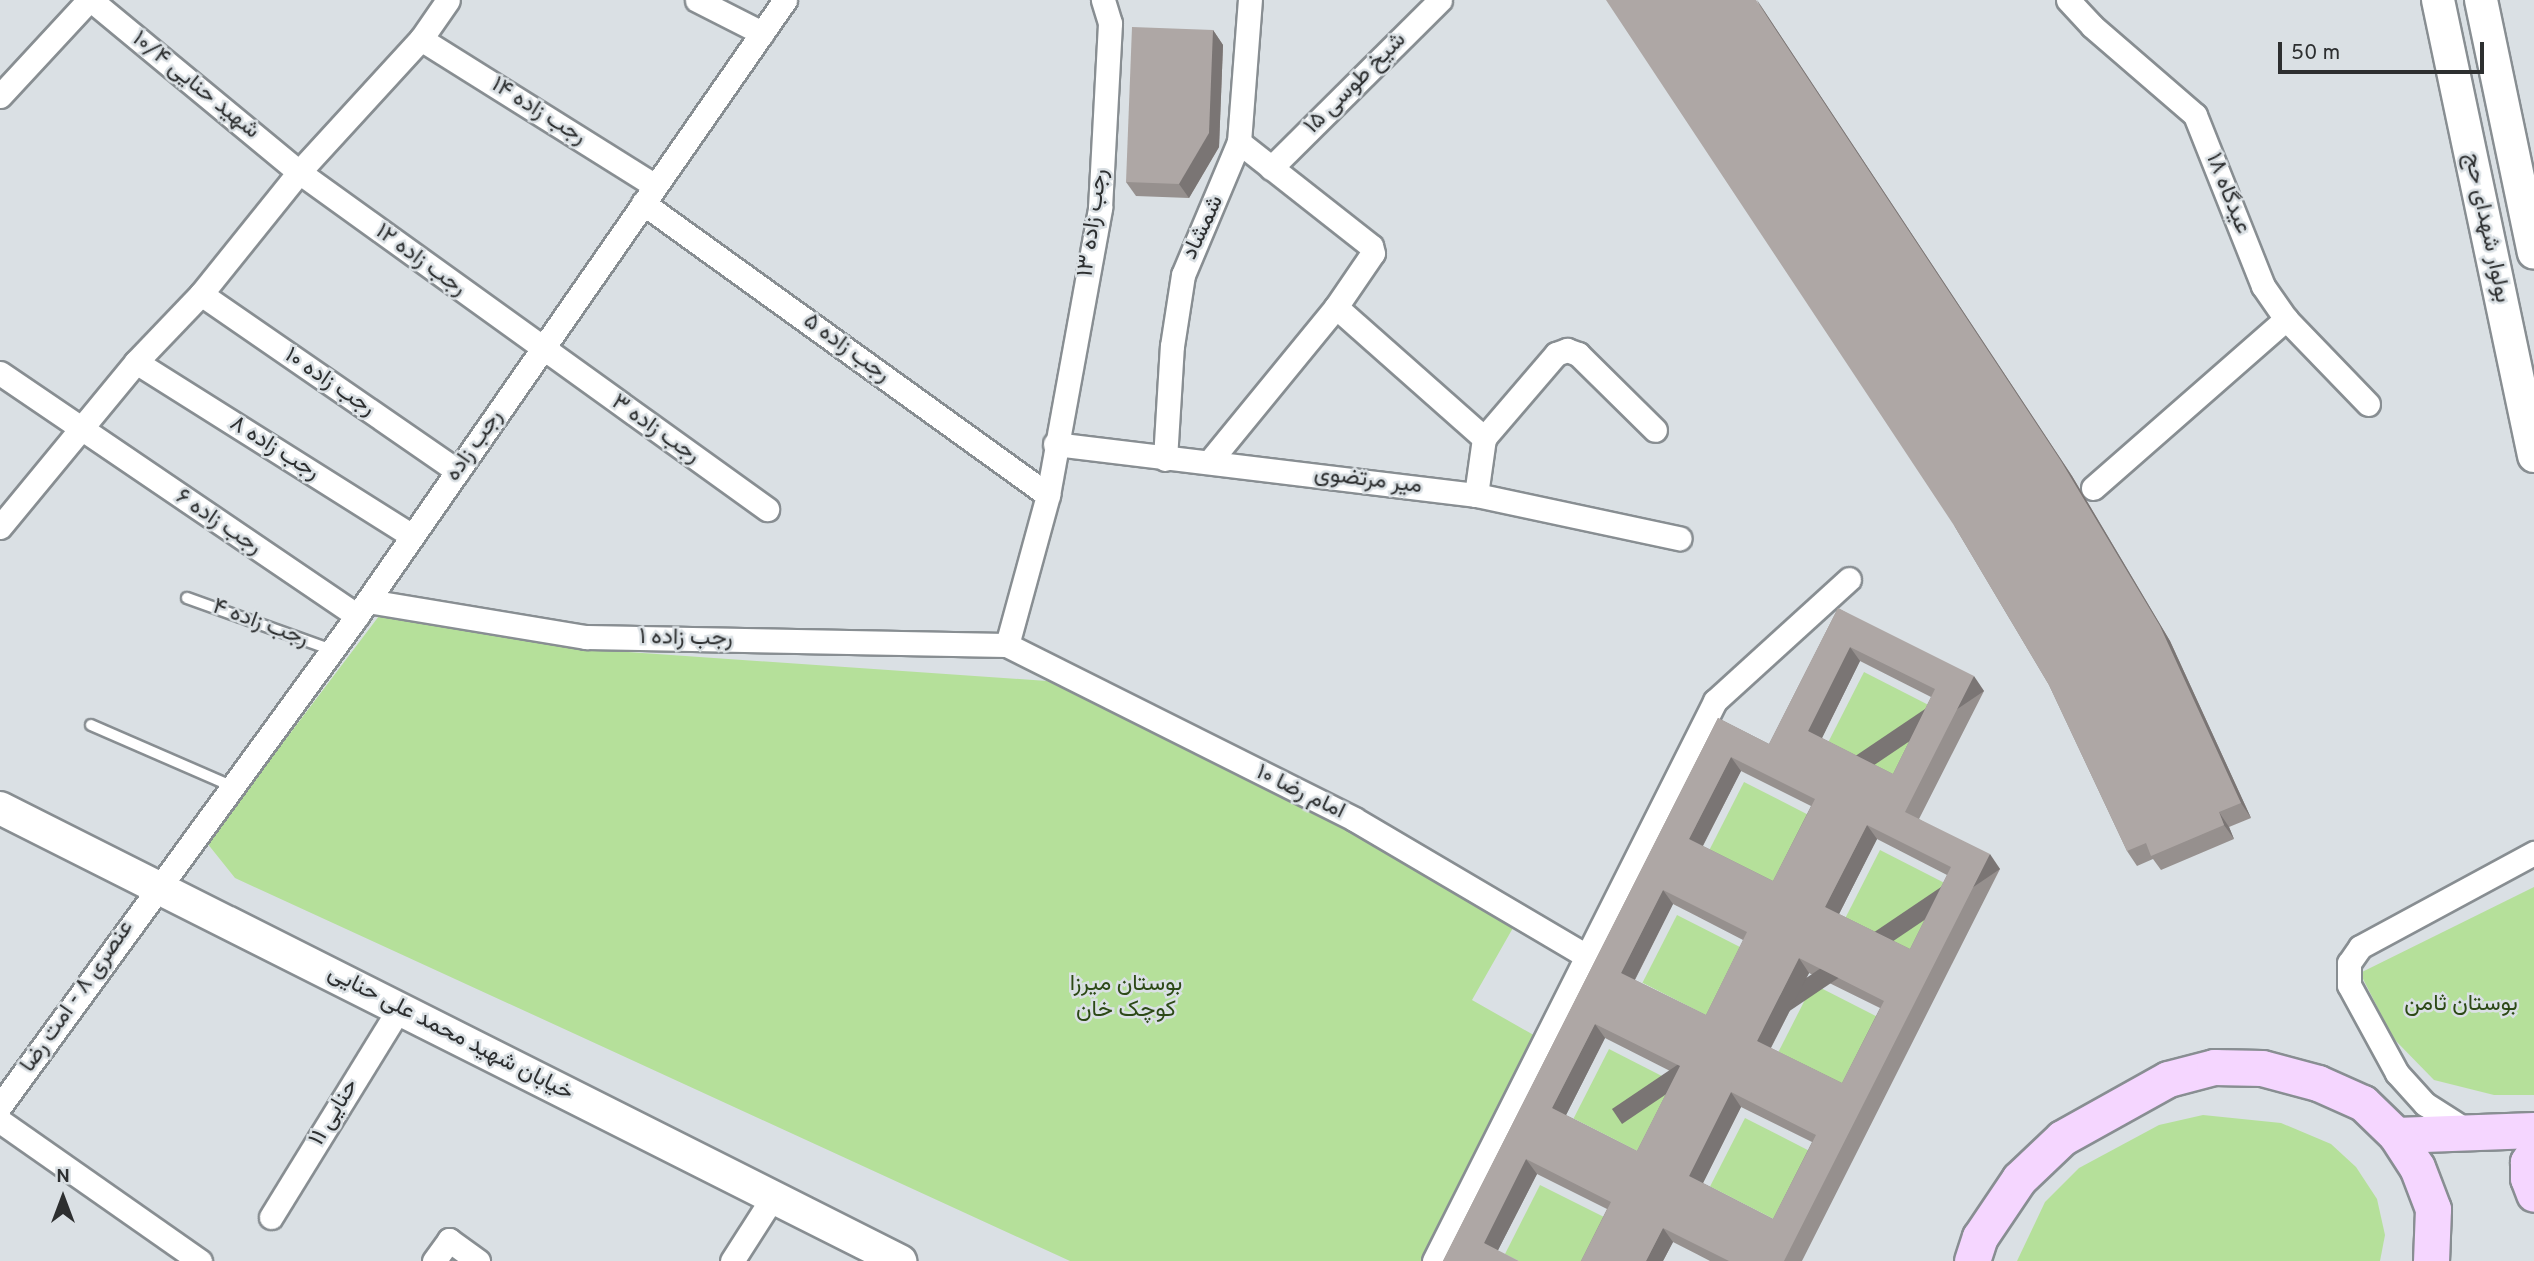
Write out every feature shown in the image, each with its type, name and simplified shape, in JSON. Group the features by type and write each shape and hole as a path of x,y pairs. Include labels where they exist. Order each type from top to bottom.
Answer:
{"main road":[{"name":"بولوار شهدای حج","path":"2438,0 2534,456"},
{"name":"بولوار شهدای حج","path":"2481,0 2534,253"},
{"name":"خیابان شهید محمد علی حنایی","path":"0,808 900,1261"},
{"path":"1972,1261 1980,1237 2019,1179 2062,1138 2168,1079 2214,1067 2262,1068 2318,1083 2363,1103 2396,1135 2417,1167 2433,1209 2431,1261"},
{"path":"2396,1135 2534,1130"},
{"path":"2534,1153 2528,1162 2528,1178 2534,1194"}],"street":[{"path":"0,96 90,0"},
{"name":"شهید حنایی ۱۰/۴","path":"90,0 299,172"},
{"path":"0,527 136,362 201,294 299,172 421,39 448,0"},
{"path":"697,0 762,33"},
{"name":"رجب زاده","path":"156,887 363,609 785,0"},
{"path":"1087,0 1105,8"},
{"name":"شمشاد","path":"1165,459 1172,346 1183,275 1239,142 1251,0"},
{"name":"۱۵ شیخ طوسی","path":"1272,168 1440,0"},
{"name":"عیدگاه ۱۸","path":"2077,3 2195,115 2263,286 2286,319 2368,404"},
{"name":"رجب زاده ۱۳","path":"1007,645 1048,495 1055,444 1100,208 1105,8"},
{"name":"رجب زاده ۱۴","path":"421,39 649,195"},
{"path":"1210,461 1336,307 1370,260 1371,246 1239,142"},
{"name":"رجب زاده ۱۲","path":"299,172 542,350"},
{"name":"رجب زاده ۵","path":"649,195 1048,495"},
{"name":"رجب زاده ۱۰","path":"201,294 458,471"},
{"path":"1336,307 1484,438"},
{"path":"2094,488 2286,319"},
{"name":"رجب زاده ۳","path":"542,350 767,509"},
{"path":"1476,495 1484,438 1556,354 1567,350 1578,354 1655,430"},
{"name":"رجب زاده ۸","path":"136,362 412,536"},
{"path":"0,373 79,430"},
{"name":"رجب زاده ۶","path":"79,430 363,609"},
{"name":"میر مرتضوی","path":"1055,444 1476,495 1679,538"},
{"path":"1434,1261 1585,955 1715,701 1849,579"},
{"name":"رجب زاده ۱","path":"363,609 586,637 1007,645"},
{"name":"امام رضا ۱۰","path":"1007,645 1354,819 1585,955"},
{"path":"2469,1132 2425,1104 2397,1073 2349,985 2349,963 2360,947 2534,853"},
{"name":"عنصری ۸ - امت رضا","path":"0,1107 156,887"},
{"name":"حنایی ۱۱","path":"271,1217 399,1009"},
{"path":"0,1121 200,1261"},
{"path":"733,1261 773,1197"},
{"path":"434,1261 449,1240 478,1261"}],"lane":[{"name":"رجب زاده ۴","path":"187,598 332,650"},
{"path":"90,725 231,786"}],"green space":[{"name":"بوستان میرزا کوچک خان","path":"379,616 585,649 1047,681 1277,778 1526,905 1472,1000 1560,1050 1453,1261 1070,1261 235,878 207,843"},
{"path":"1864,672 1933,707 1898,777 1829,741"},
{"path":"1744,782 1813,817 1779,885 1709,850"},
{"path":"1880,850 1949,885 1915,953 1845,918"},
{"name":"بوستان ثامن","path":"2534,887 2534,1095 2494,1095 2434,1080 2393,1038 2360,973"},
{"path":"1677,915 1747,951 1713,1019 1642,983"},
{"path":"1813,984 1882,1019 1848,1087 1778,1052"},
{"path":"1609,1049 1678,1084 1643,1154 1574,1118"},
{"path":"2203,1115 2281,1123 2331,1144 2356,1167 2377,1199 2385,1235 2380,1261 2017,1261 2045,1202 2079,1168 2159,1125"},
{"path":"1745,1118 1814,1153 1780,1222 1710,1187"},
{"path":"1540,1185 1610,1220 1589,1261 1519,1261 1505,1254"}],"building":[{"path":"1606,0 1756,0 2061,461 2160,626 2241,803 2219,812 2224,825 2151,856 2146,843 2127,851 2049,685 1955,527"},
{"path":"1132,27 1213,30 1209,133 1179,184 1126,182"},
{"path":"1838,608 1974,676 1905,812 1990,854 1784,1261 1729,1261 1663,1228 1646,1261 1581,1261 1611,1202 1526,1159 1484,1243 1519,1261 1443,1261 1718,718 1769,744","holes":["1850,647 1935,689 1893,774 1808,731","1731,757 1815,799 1773,881 1689,839","1867,825 1951,867 1910,949 1825,907","1663,890 1747,932 1706,1015 1621,973","1799,958 1884,1001 1842,1083 1757,1041","1595,1024 1680,1066 1637,1151 1552,1108","1731,1092 1816,1135 1773,1219 1689,1176"]}]}
